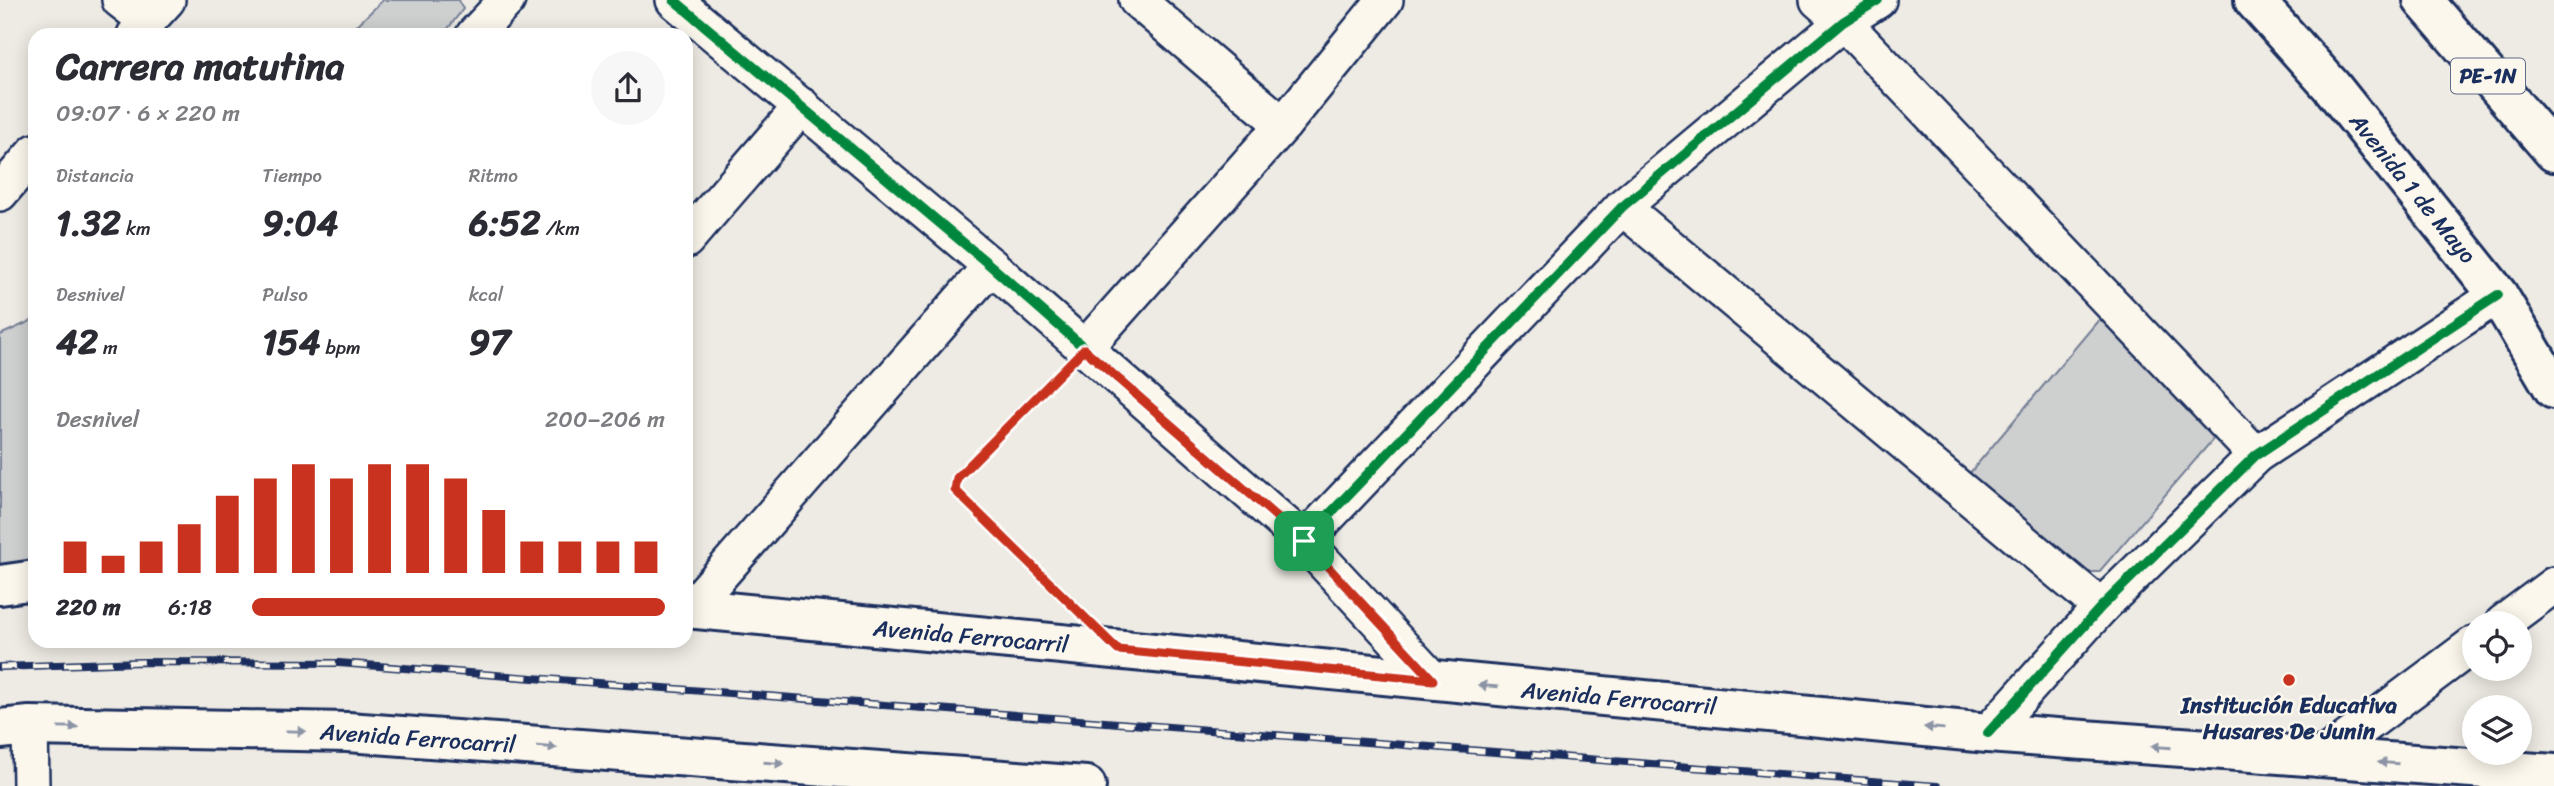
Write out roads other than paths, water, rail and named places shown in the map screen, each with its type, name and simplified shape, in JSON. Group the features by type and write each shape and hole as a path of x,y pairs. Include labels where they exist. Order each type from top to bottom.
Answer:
{"main road":[{"name":"Avenida 1 de Mayo","path":"2254,0 2332,87 2498,295 2554,389"},
{"name":"PE-1N","path":"2423,0 2554,152"},
{"path":"0,585 28,581"},
{"name":"Avenida Ferrocarril","path":"693,609 1988,733 2554,774"},
{"name":"Avenida Ferrocarril","path":"15,728 348,732 842,777 1086,786"}],"street":[{"path":"481,28 507,0"},
{"path":"674,0 991,266 1304,541 1433,680"},
{"path":"1137,0 1283,125"},
{"path":"1084,349 1283,125 1385,0"},
{"path":"1304,541 1622,207 1831,11 1878,0"},
{"path":"1831,11 2256,455"},
{"path":"693,232 802,106"},
{"path":"2,187 28,159"},
{"path":"1622,207 2101,607"},
{"path":"693,603 991,266"},
{"path":"1988,733 2101,607 2256,455 2498,295"},
{"path":"2518,611 2554,584"},
{"path":"2320,759 2462,653"},
{"path":"15,728 31,786"}],"railway":[{"path":"0,667 141,662 339,663 1937,786"}],"place":[{"name":"Institución Educativa Husares De Junin","path":"2289,680"}]}
